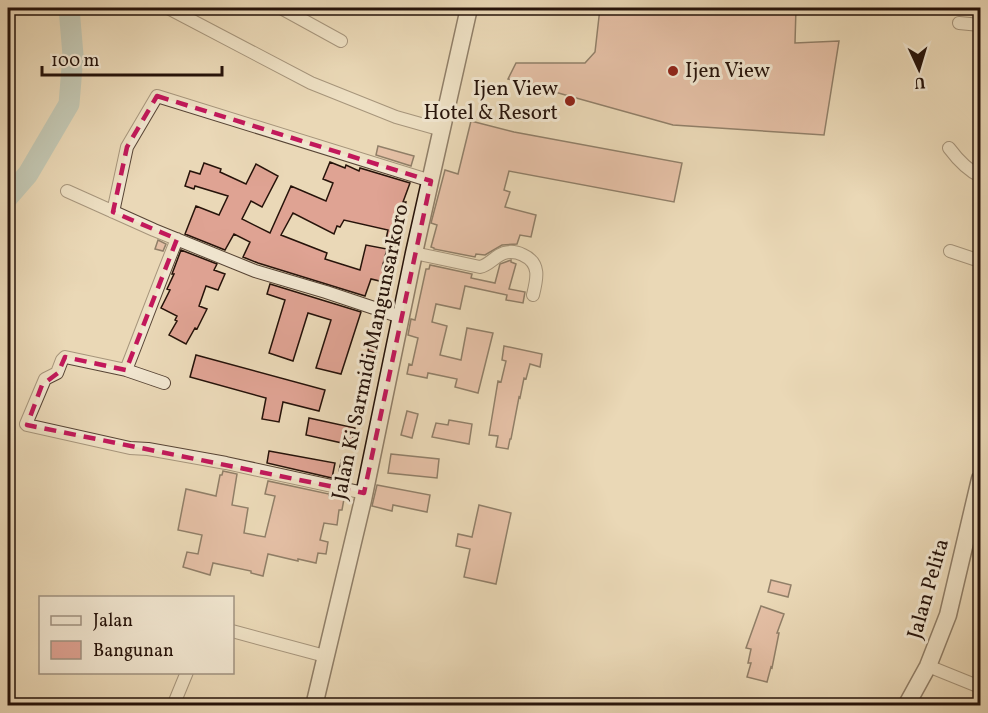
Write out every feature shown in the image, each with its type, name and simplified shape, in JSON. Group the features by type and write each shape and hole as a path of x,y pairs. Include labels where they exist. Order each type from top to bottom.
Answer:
{"main road":[{"name":"Jalan Ki Sarmidi Mangunsarkoro","path":"314,705 364,493 468,8"},
{"name":"Jalan Pelita","path":"906,705 928,666 948,615 981,479"}],"street":[{"path":"168,8 311,83 396,117 442,130"},
{"path":"281,8 341,41"},
{"path":"959,23 981,25"},
{"path":"113,212 127,147 157,96 430,181"},
{"path":"950,148 970,171 981,176"},
{"path":"67,191 255,271 401,317"},
{"path":"126,370 177,239"},
{"path":"950,251 981,261"},
{"path":"414,253 480,267 503,254 519,253 533,261 537,270 533,295"},
{"path":"164,383 126,370 65,357 57,373 48,377 42,385 26,424 130,448 226,463 364,493"},
{"path":"234,632 325,656"},
{"path":"928,666 981,687"},
{"path":"173,705 186,674"}],"highlighted area":[{"path":"157,96 431,181 364,493 27,425 42,385 58,373 65,357 126,370 177,239 113,212 127,147"}],"building":[{"name":"Ijen View","path":"600,8 796,8 795,43 839,41 824,135 673,125 508,79 516,63 585,63 595,52"},
{"path":"471,121 514,132 682,163 674,202 509,171 504,190 510,192 505,207 536,215 531,237 520,235 517,244 502,245 485,255 476,254 475,257 434,249 431,247 437,225 431,223 445,170 458,174"},
{"path":"378,146 414,156 411,166 376,155"},
{"path":"330,162 345,168 346,165 359,171 360,168 410,183 403,202 406,202 401,220 404,220 397,247 385,244 388,230 344,220 340,227 337,226 334,234 293,213 281,235 327,253 325,259 360,270 366,245 387,249 382,268 386,268 385,273 390,274 388,283 371,279 365,296 243,257 250,242 234,234 225,250 185,234 196,206 219,215 228,196 195,186 194,189 185,186 190,171 200,174 204,163 221,169 220,172 246,184 256,164 278,176 262,207 251,201 242,219 270,233 291,186 326,201 333,183 323,179"},
{"path":"158,240 166,244 163,251 155,249"},
{"path":"181,250 217,264 214,270 225,274 218,290 206,286 199,306 207,309 186,344 169,335 177,321 175,320 177,316 161,308 170,290 167,289"},
{"path":"511,260 516,264 509,289 525,292 523,303 506,300 507,295 465,286 460,309 436,304 432,322 447,326 440,355 461,360 467,328 493,333 478,393 455,387 457,379 428,373 427,378 407,374 409,364 412,365 418,338 408,335 411,319 415,320 426,269 429,269 430,265 472,274 471,278 495,283 500,264"},
{"path":"270,284 361,312 341,374 316,368 331,320 308,313 293,361 269,353 285,300 267,294"},
{"path":"375,317 384,320 376,353 368,351"},
{"path":"504,346 542,354 540,367 530,364 526,379 524,378 508,449 496,447 498,436 489,435 498,381 501,382 506,361 502,360"},
{"path":"196,355 325,390 319,411 283,402 279,422 262,419 266,398 190,377"},
{"path":"407,411 418,414 412,438 401,435"},
{"path":"309,418 355,428 351,445 306,435"},
{"path":"449,420 472,424 469,444 432,437 436,423 448,425"},
{"path":"269,451 335,463 332,478 267,463"},
{"path":"391,454 439,459 437,478 388,473"},
{"path":"342,458 351,460 348,473 339,471"},
{"path":"223,471 237,474 232,505 248,508 244,533 265,537 275,496 265,494 268,481 344,499 342,510 339,510 337,525 324,523 320,540 328,542 326,554 318,553 316,563 268,554 263,576 251,573 251,571 213,563 210,575 183,567 187,552 198,554 202,535 178,530 186,489 216,496 220,475"},
{"path":"377,485 430,495 427,512 393,505 392,511 372,506"},
{"path":"479,505 511,513 496,584 464,577 470,549 456,546 458,534 472,537"},
{"path":"771,580 791,585 788,597 768,592"},
{"path":"761,606 784,614 777,633 779,633 772,668 767,682 747,677 751,663 748,663 751,649 746,648"}],"waterway":[{"path":"8,197 28,174 69,104 73,55 69,8"}],"place":[{"name":"Ijen View","path":"673,71"},
{"name":"Ijen View Hotel & Resort","path":"570,101"}]}
